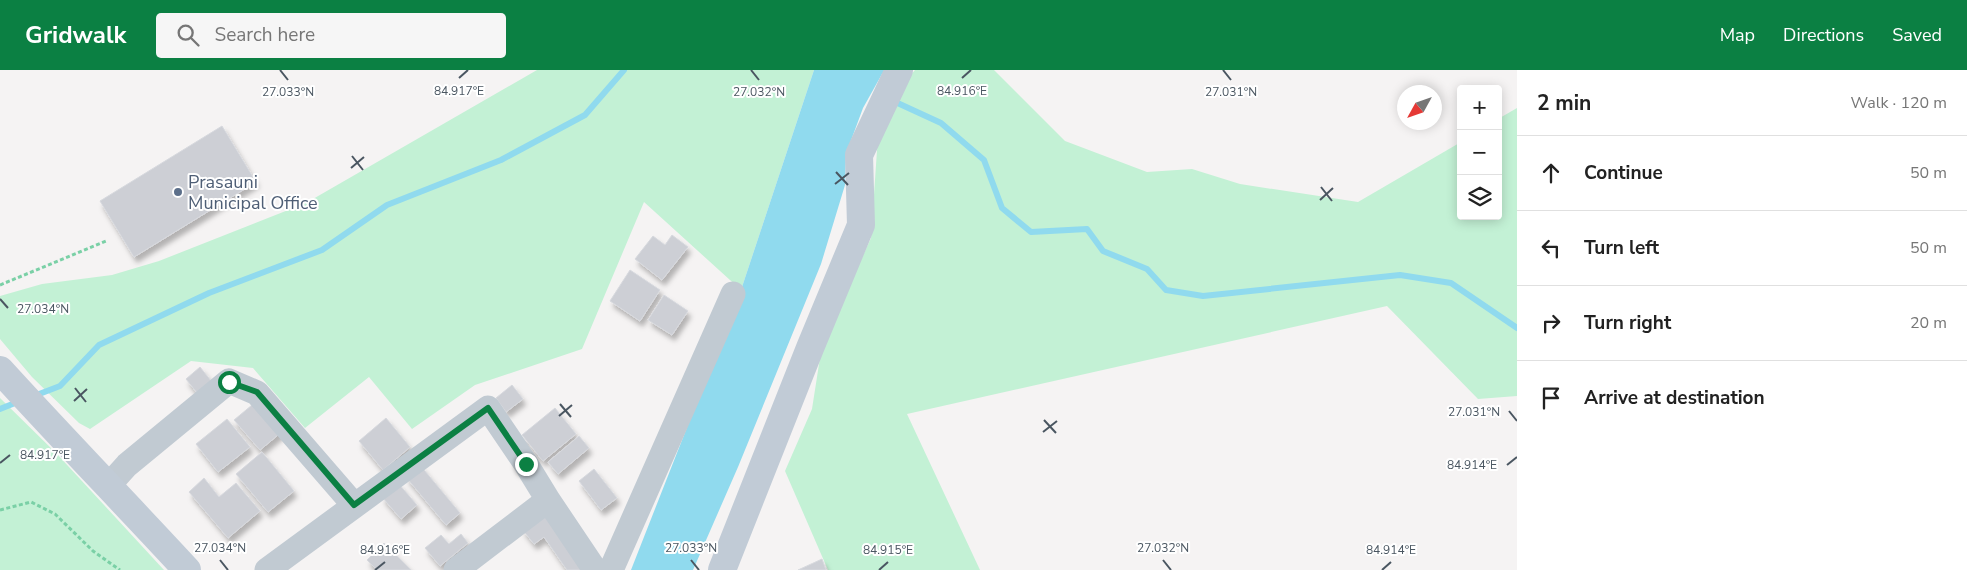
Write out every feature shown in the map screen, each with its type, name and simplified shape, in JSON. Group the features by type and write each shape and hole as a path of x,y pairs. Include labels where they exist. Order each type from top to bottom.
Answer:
{"main road":[{"path":"722,570 813,339 861,225 859,155 898,71"},
{"path":"0,370 68,445 109,485 187,570"}],"street":[{"path":"612,570 733,294"},
{"path":"109,485 127,465 229,382 257,392 354,505"},
{"path":"267,570 488,408 595,570"},
{"path":"456,570 548,500"}],"path":[{"path":"0,285 106,241"},
{"path":"0,510 31,502 55,514 93,551 120,570"}],"green space":[{"path":"537,70 814,70 741,290 644,202 582,349 475,385 412,429 369,377 305,428 253,368 191,361 90,429 79,423 32,377 0,339 0,296 42,284 112,275 159,261 306,203"},
{"path":"915,70 994,70 1065,141 1147,172 1192,169 1240,184 1358,202 1457,144 1457,220 1502,220 1502,117 1517,108 1517,396 1478,399 1387,306 907,414 980,570 828,570 785,471 812,409 822,345 871,238 878,136 898,90"},
{"path":"0,398 57,454 164,570 0,570"}],"water":[{"path":"814,70 886,70 863,108 846,154 845,185 821,264 738,467 693,570 631,570 741,290"}],"building":[{"name":"Prasauni Municipal Office","path":"222,126 256,182 134,257 100,201"},
{"path":"672,235 688,247 662,280 635,259 653,236 665,245"},
{"path":"630,270 660,290 640,321 610,301"},
{"path":"664,295 688,311 672,335 648,320"},
{"path":"200,367 212,382 198,394 186,379"},
{"path":"512,385 523,399 506,412 496,398"},
{"path":"258,400 284,430 260,450 234,420"},
{"path":"555,408 576,434 543,461 522,435"},
{"path":"386,418 410,447 383,470 359,441"},
{"path":"227,419 250,447 218,472 196,444"},
{"path":"579,436 589,448 558,474 548,462"},
{"path":"262,452 294,491 268,512 236,474"},
{"path":"420,465 460,513 446,525 406,477"},
{"path":"594,469 617,498 601,510 579,481"},
{"path":"204,478 219,497 236,483 260,511 228,538 189,492"},
{"path":"398,483 417,505 401,519 382,497"},
{"path":"548,511 583,570 567,570 544,537 534,544 522,529"},
{"path":"461,534 468,543 440,566 425,548 441,535 449,544"},
{"path":"384,543 411,570 377,570 367,560"},
{"path":"822,559 826,570 798,570"}],"waterway":[{"path":"34,396 60,386 99,345 209,293 322,250 387,205 501,160 585,115 624,70"},
{"path":"891,100 941,123 984,160 1002,208 1031,232 1087,229 1103,251 1147,269 1166,290 1203,296 1400,275 1451,283 1517,328"},
{"path":"0,409 20,401"}],"place":[{"name":"Prasauni Municipal Office","path":"178,192"}],"route":[{"path":"229,382 257,392 354,505 488,408 526,464"}]}
